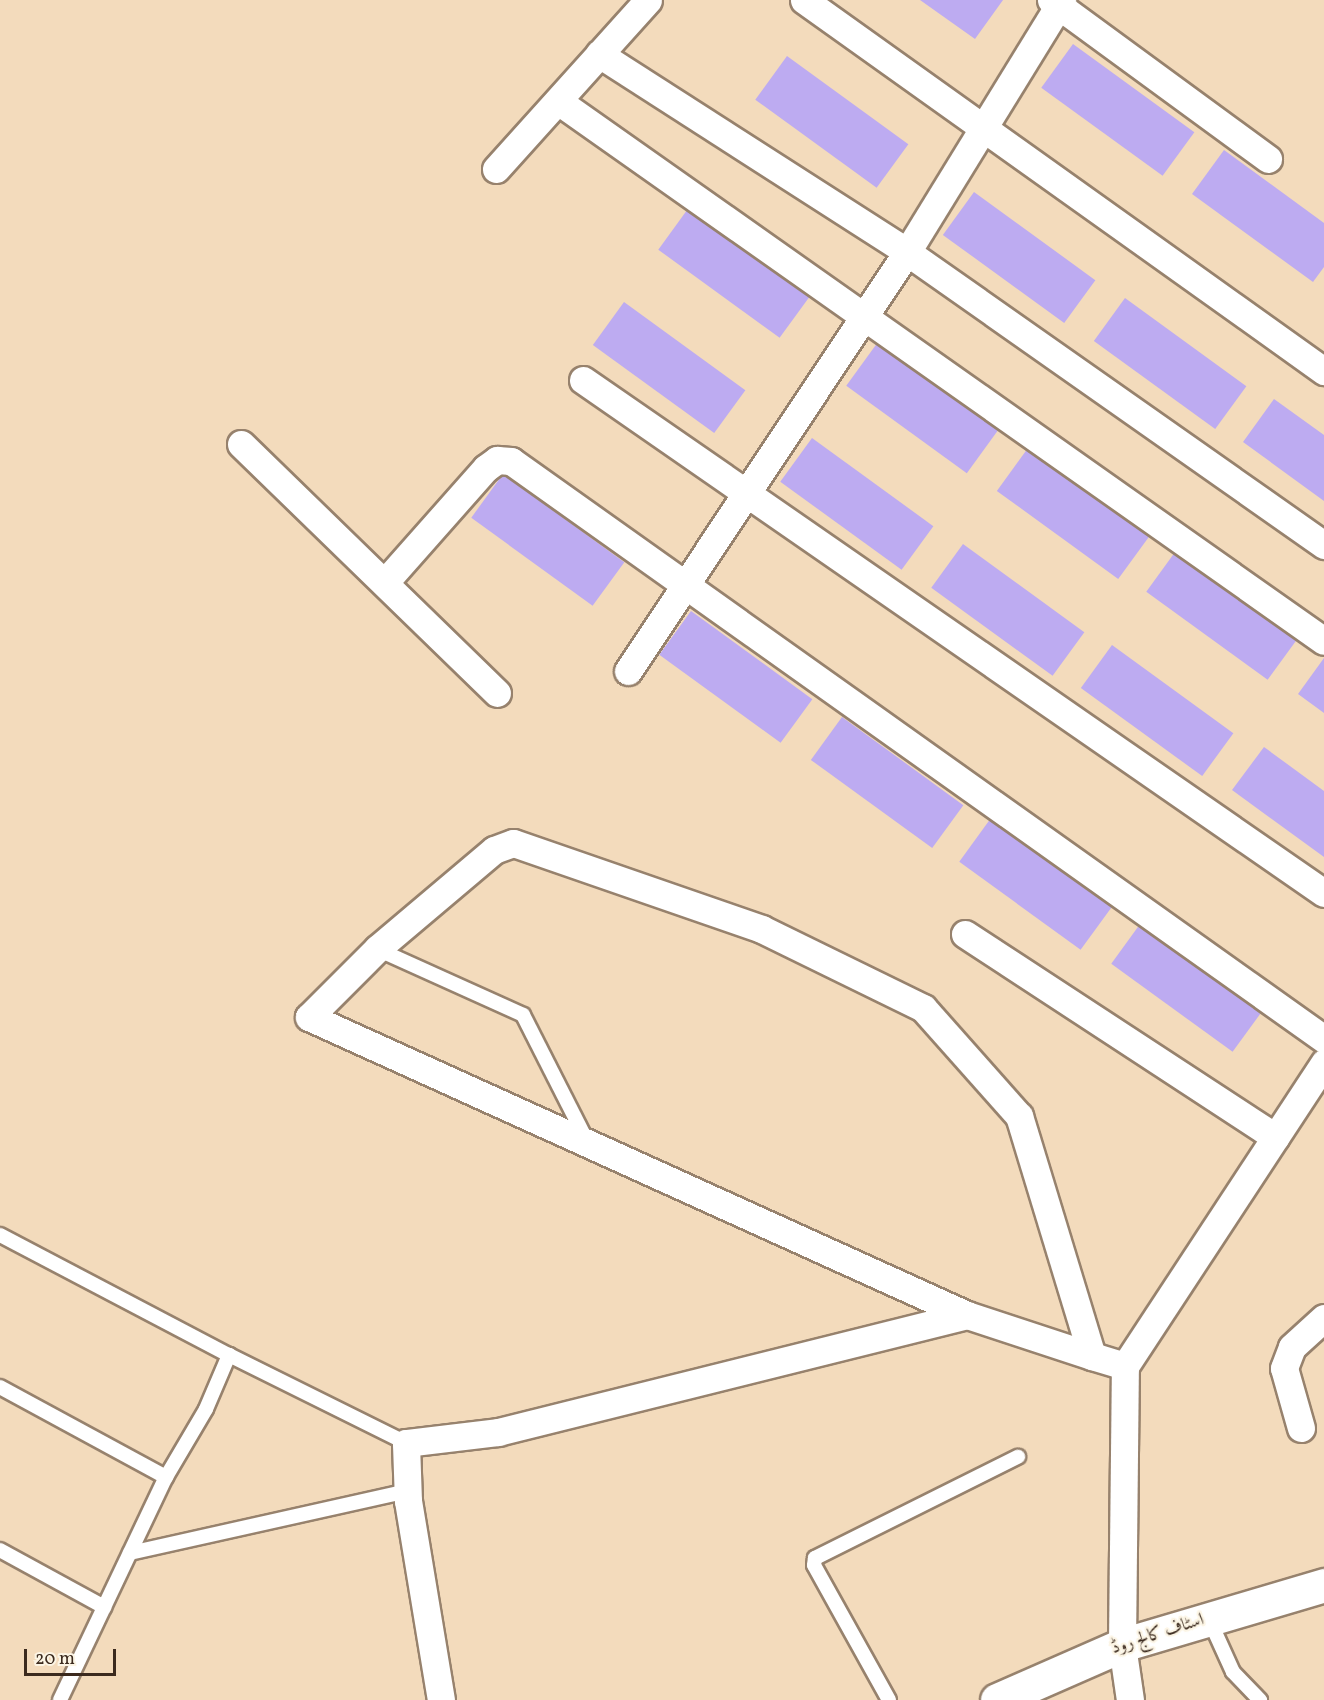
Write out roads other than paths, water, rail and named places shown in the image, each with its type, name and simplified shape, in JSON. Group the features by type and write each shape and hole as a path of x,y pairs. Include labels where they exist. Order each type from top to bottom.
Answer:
{"street":[{"path":"496,169 648,0"},
{"path":"804,0 984,126 1324,371"},
{"path":"628,671 863,314 907,252 1057,2 1268,159"},
{"path":"599,54 907,252 1324,545"},
{"path":"558,100 1324,641"},
{"path":"583,380 746,490 1324,893"},
{"path":"241,444 497,693"},
{"path":"385,582 496,460 511,461 685,582 1324,1039"},
{"path":"1092,1356 1019,1116 923,1008 762,929 513,843 494,850 378,949 309,1017 588,1141 967,1315 1092,1356 1125,1366"},
{"path":"965,934 1275,1137"},
{"path":"1130,1700 1122,1645 1125,1366 1324,1063"},
{"path":"441,1700 408,1491 406,1443 498,1432 967,1315"},
{"path":"1301,1428 1284,1368 1292,1347 1324,1317"},
{"name":"اسٹاف کالج روڈ","path":"997,1700 1122,1645 1324,1585"}],"lane":[{"path":"378,949 523,1015 588,1141"},
{"path":"0,1235 229,1355 406,1443"},
{"path":"60,1700 166,1477 206,1409 229,1355"},
{"path":"0,1387 166,1477"},
{"path":"889,1700 814,1565 815,1558 1018,1457"},
{"path":"130,1554 408,1491"},
{"path":"0,1550 104,1607"},
{"path":"1208,1618 1233,1672 1260,1700"}]}
